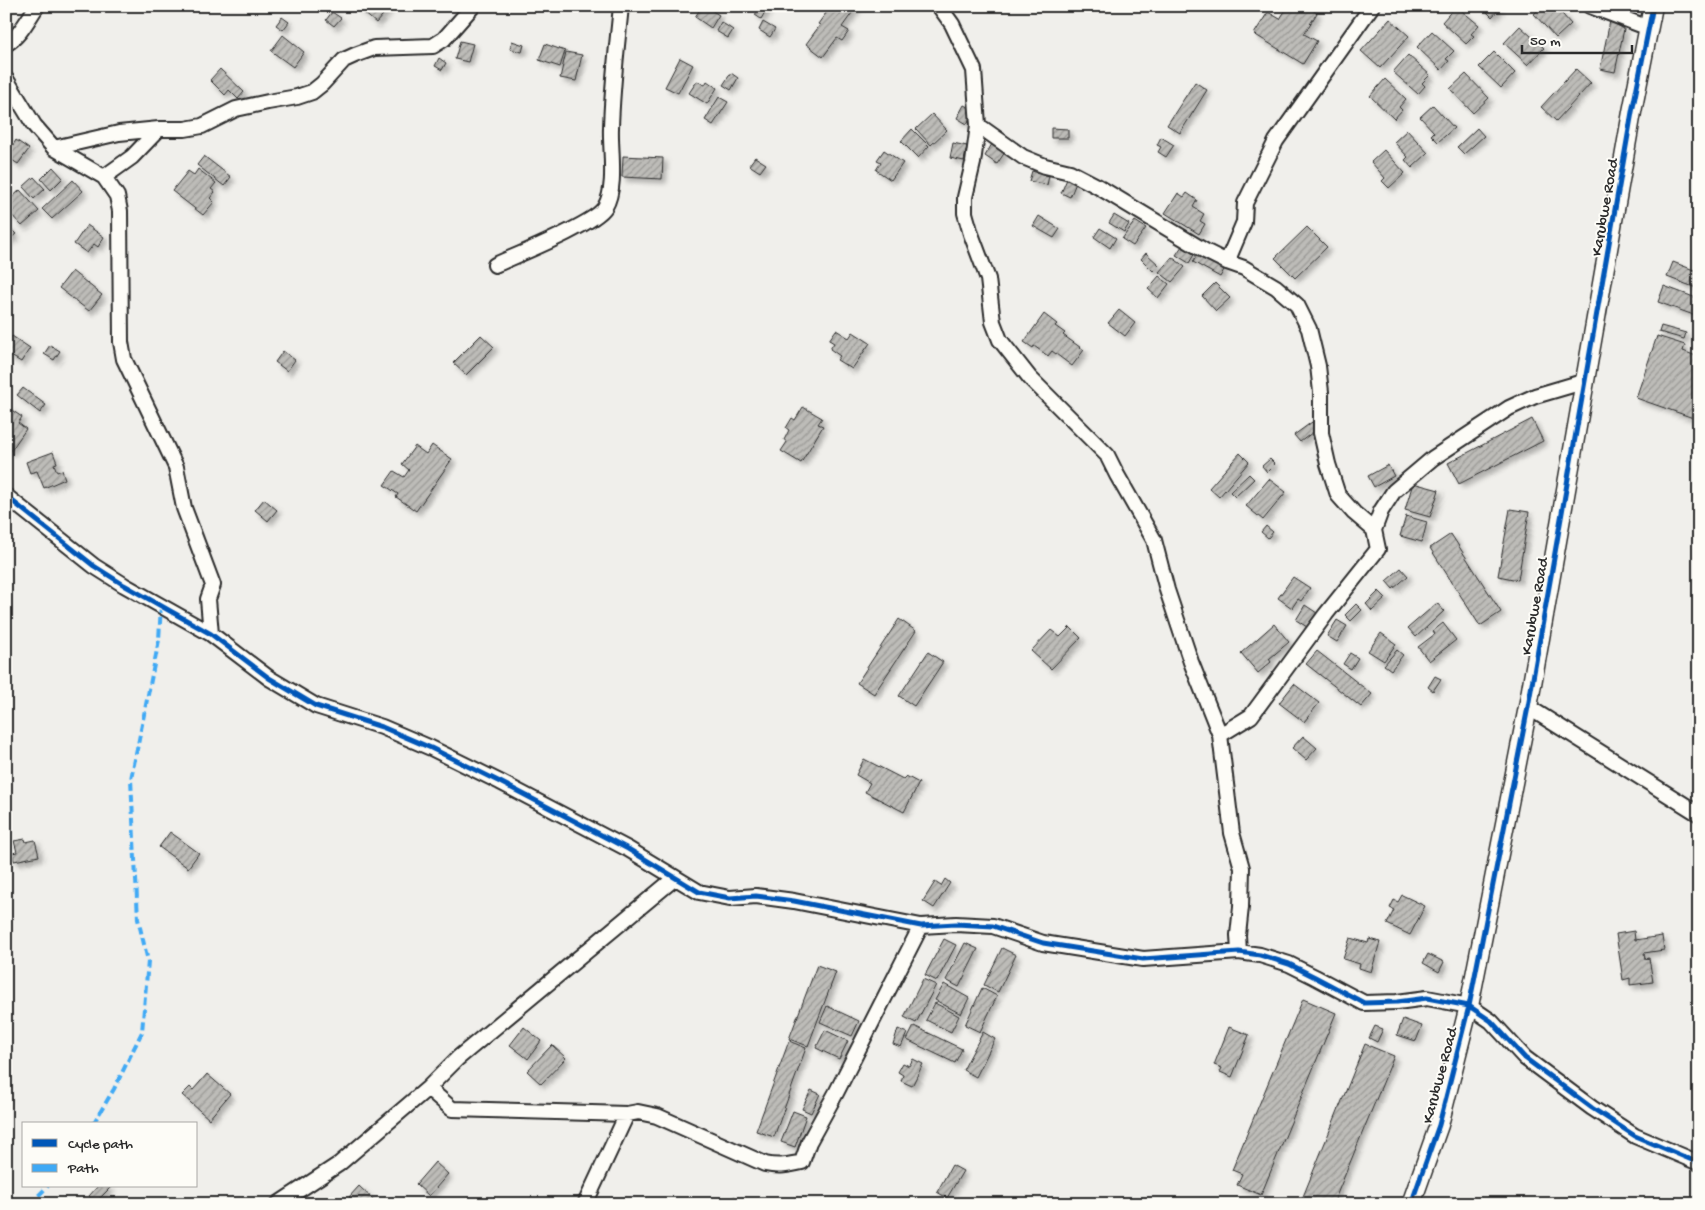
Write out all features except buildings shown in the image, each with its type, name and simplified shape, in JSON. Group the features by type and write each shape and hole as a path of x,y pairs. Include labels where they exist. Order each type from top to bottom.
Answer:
{"street":[{"path":"6,44 20,32 37,6"},
{"path":"54,148 119,133 158,129 185,129 202,126 236,109 297,97 312,92 344,60 374,48 433,46 444,38 473,6"},
{"path":"495,265 580,226 595,218 605,207 610,193 612,175 611,128 621,6"},
{"path":"939,6 952,24 974,70 978,125 973,163 965,197 965,213 970,234 988,278 993,322 1000,340 1030,378 1107,455 1154,540 1164,580 1191,662 1220,735 1232,833 1242,868 1238,935 1240,952"},
{"path":"1227,262 1244,222 1246,203 1276,141 1372,6"},
{"path":"1590,6 1649,28"},
{"name":"Karubwe Road","path":"1411,1204 1439,1125 1469,1006 1528,707 1652,6"},
{"path":"6,79 34,125 54,148 104,177 116,196 120,211 121,342 124,359 176,467 184,508 213,585 208,599 211,634"},
{"path":"978,125 1023,157 1045,166 1070,172 1097,186 1205,251 1244,268 1276,287 1297,305 1310,328 1321,392 1321,433 1338,495 1354,513 1374,530"},
{"path":"104,177 132,157 158,129"},
{"path":"1220,735 1251,716 1326,614 1378,549 1374,530 1381,511 1394,491 1433,458 1509,408 1535,396 1586,381"},
{"path":"6,496 94,566 211,634 269,678 316,706 382,727 431,748 628,848 699,892 730,898 756,896 794,901 921,926 956,924 993,926 1043,943 1143,959 1240,952 1260,955 1288,964 1364,1003 1397,1002 1427,998 1469,1006 1492,1021 1525,1058 1592,1108 1635,1136 1699,1163"},
{"path":"1528,707 1699,814"},
{"path":"278,1204 339,1164 428,1088 458,1058 675,878"},
{"path":"428,1088 452,1109 627,1114 638,1112 657,1116 765,1164 782,1166 802,1162 809,1142 921,926"},
{"path":"585,1204 627,1114"}],"marked path":[{"path":"94,1122 114,1089 142,1032 148,961 138,919 131,779 159,640 161,605"},
{"path":"30,1204 46,1188"}],"cycle path":[{"path":"1411,1204 1439,1125 1469,1006 1528,707 1632,112 1653,6"},
{"path":"6,496 94,566 211,634 269,678 316,706 382,727 431,748 628,849 699,892 730,898 756,896 794,901 921,926 956,924 993,926 1043,943 1143,959 1239,952 1260,955 1289,964 1364,1003 1397,1002 1427,998 1469,1006 1491,1021 1525,1058 1592,1108 1635,1136 1699,1163"}]}
